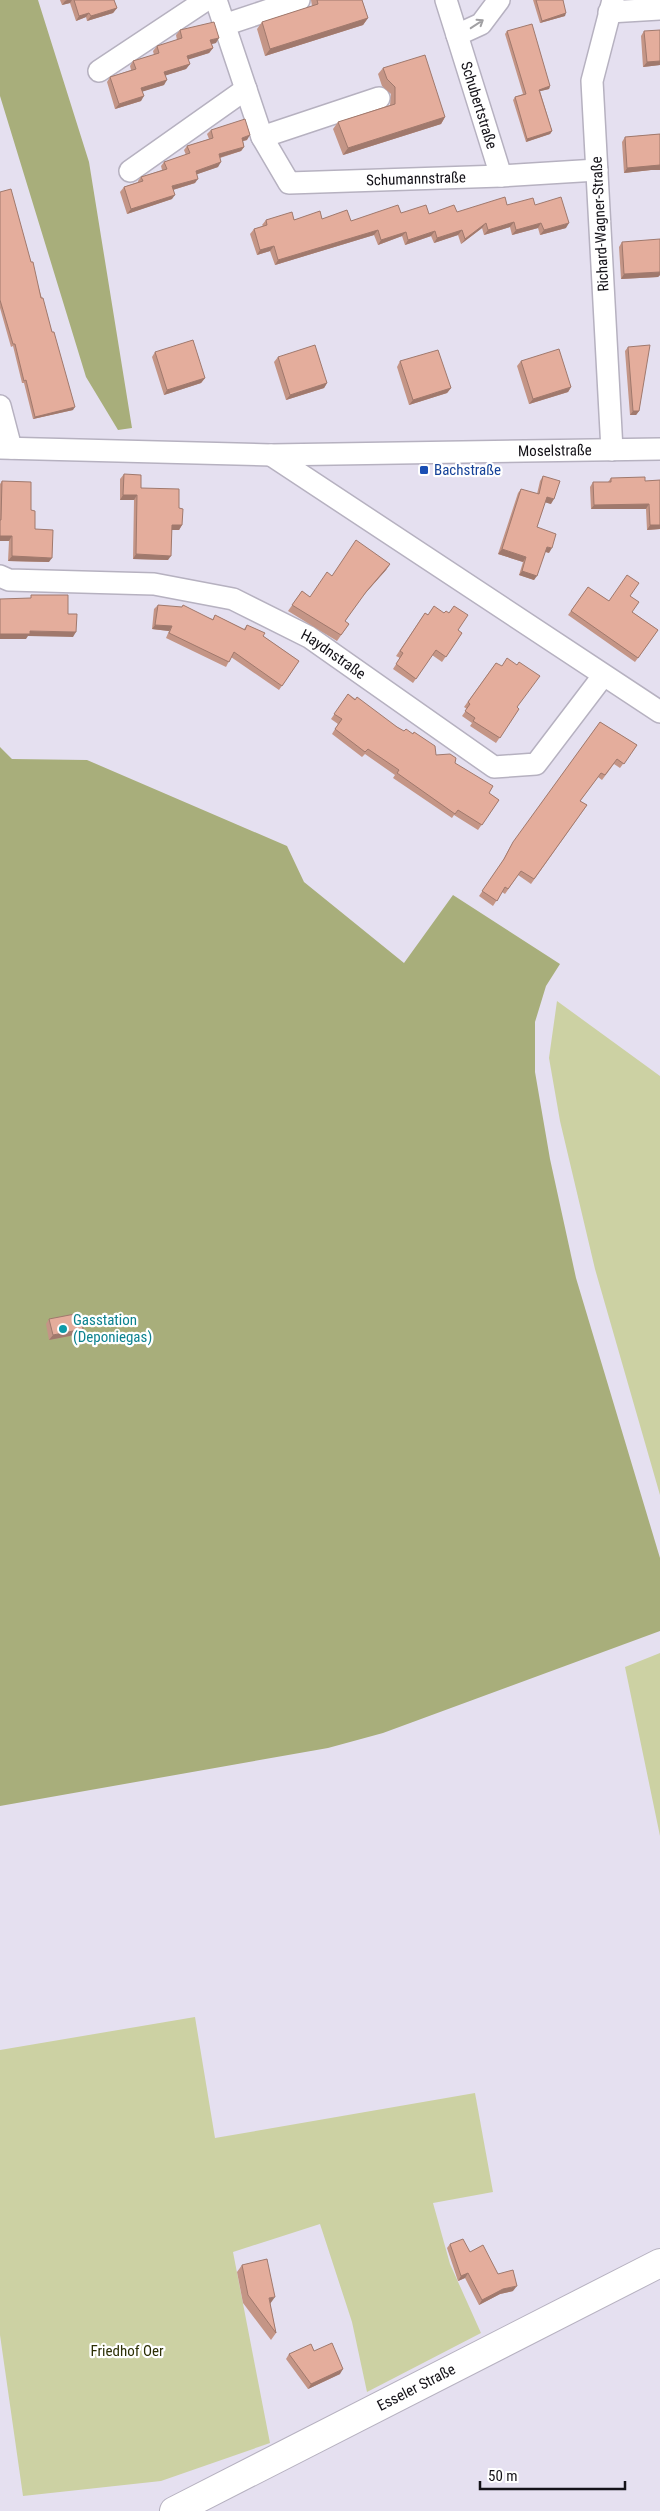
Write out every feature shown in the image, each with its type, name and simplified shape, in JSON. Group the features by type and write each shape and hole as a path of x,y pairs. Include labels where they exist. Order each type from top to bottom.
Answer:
{"main road":[{"name":"Esseler Straße","path":"174,2511 660,2262"}],"street":[{"path":"99,71 206,0"},
{"name":"Schumannstraße","path":"216,0 262,137 289,182 501,176 597,170"},
{"path":"224,25 299,0"},
{"name":"Schubertstraße","path":"446,0 501,176"},
{"path":"457,34 481,24 499,0"},
{"path":"611,6 660,9"},
{"name":"Richard-Wagner-Straße","path":"611,6 592,81 612,450"},
{"path":"130,171 246,89"},
{"path":"262,137 379,98"},
{"path":"0,406 5,448 271,455 660,712"},
{"name":"Moselstraße","path":"271,455 660,449"},
{"name":"Haydnstraße","path":"0,576 9,580 154,584 233,599 309,637 494,767 536,764 603,676"}],"green space":[{"path":"0,0 38,0 89,162 132,428 118,430 86,377 0,96"},
{"path":"0,747 12,759 87,760 287,846 304,882 404,963 453,895 560,964 546,986 535,1022 535,1072 550,1159 576,1278 660,1558 660,1631 383,1733 328,1748 0,1806"},
{"path":"557,1001 660,1076 660,1495 595,1269 560,1121 549,1058"},
{"path":"660,1653 660,1836 625,1667"},
{"name":"Friedhof Oer","path":"195,2017 215,2138 475,2093 493,2192 433,2203 450,2264 481,2333 367,2392 352,2322 320,2224 233,2252 270,2443 161,2481 23,2496 0,2335 0,2050"}],"building":[{"path":"74,0 114,0 117,8 91,16 89,13 79,16"},
{"path":"317,0 362,0 368,18 270,49 262,22 318,4"},
{"path":"536,0 563,0 566,13 542,21"},
{"path":"214,22 219,38 210,40 213,48 187,56 190,64 164,72 167,80 141,88 144,96 119,104 110,77 136,69 133,61 159,53 157,46 182,38 180,30"},
{"path":"532,24 550,86 539,90 552,131 527,139 515,97 526,94 507,31"},
{"path":"660,30 660,61 647,62 644,31"},
{"path":"425,55 445,117 348,148 338,122 395,104 395,87 387,79 383,68"},
{"path":"245,119 250,135 242,138 244,147 219,154 221,162 196,171 198,179 172,186 175,195 131,209 124,187 143,181 141,177 167,169 164,162 190,153 187,146 213,138 211,130"},
{"path":"660,134 660,165 627,168 625,137"},
{"path":"11,189 31,262 33,262 41,298 43,298 52,332 54,332 75,407 35,417 26,380 24,381 15,344 13,344 0,300 0,192"},
{"path":"505,197 507,205 533,198 535,205 561,197 569,223 544,230 541,223 516,230 514,222 488,230 486,223 465,239 462,230 437,238 435,231 408,240 406,232 381,240 378,230 278,260 274,246 260,250 254,229 267,225 266,220 292,212 294,220 320,211 322,219 347,210 351,221 398,205 401,213 426,205 429,214 454,205 457,212"},
{"path":"660,239 660,272 624,274 622,242"},
{"path":"193,340 205,378 167,390 155,352"},
{"path":"315,345 327,383 290,395 278,357"},
{"path":"650,345 639,411 633,411 628,347"},
{"path":"559,349 571,387 533,399 521,361"},
{"path":"438,350 451,388 413,400 400,361"},
{"path":"124,474 141,475 141,488 179,489 179,508 183,509 182,525 172,525 171,556 136,554 137,495 123,495"},
{"path":"543,476 560,481 554,499 547,497 537,527 556,534 552,548 547,547 537,576 522,571 526,557 502,549 521,489 539,494"},
{"path":"645,477 645,481 660,480 660,525 650,525 649,504 594,505 593,482 611,482 611,478"},
{"path":"2,481 31,482 31,510 35,511 35,529 53,530 52,558 12,556 12,536 0,536"},
{"path":"356,540 390,564 345,621 349,624 341,635 292,605 302,591 310,597 327,572 332,576"},
{"path":"627,575 639,583 630,596 639,602 632,612 658,630 638,658 571,611 588,587 609,601"},
{"path":"31,595 68,595 68,614 77,614 76,632 30,631 30,634 0,634 0,599 31,598"},
{"path":"158,605 182,607 183,605 213,620 215,615 245,630 247,625 265,633 263,636 299,661 282,686 234,652 229,662 169,633 172,626 155,625"},
{"path":"434,606 444,613 446,611 449,613 454,606 468,615 458,630 462,633 446,657 436,650 416,679 396,664 403,653 400,651 425,613 428,615"},
{"path":"507,658 517,665 519,662 540,676 517,707 519,709 500,738 473,721 475,718 465,711 470,704 468,702 496,663 502,666"},
{"path":"348,694 355,700 357,697 397,727 404,731 406,729 413,734 414,732 435,746 436,755 450,754 456,758 455,763 493,786 489,793 499,800 482,825 458,810 455,814 397,773 399,770 368,749 365,752 335,729 342,719 334,714"},
{"path":"600,722 637,745 624,764 617,759 605,775 601,773 580,801 587,805 534,879 521,871 508,889 505,887 497,901 482,891 513,842"},
{"name":"Gasstation (Deponiegas)","path":"80,1313 83,1329 53,1335 49,1319"},
{"path":"463,2239 470,2252 483,2245 498,2274 513,2270 517,2286 503,2289 482,2300 468,2273 461,2276 450,2244"},
{"path":"267,2259 275,2297 269,2298 276,2333 248,2295 242,2265"},
{"path":"332,2343 343,2369 311,2384 289,2354 311,2344 314,2351"}],"place":[{"name":"Bachstraße","path":"424,470"},
{"name":"Gasstation (Deponiegas)","path":"63,1329"}]}
